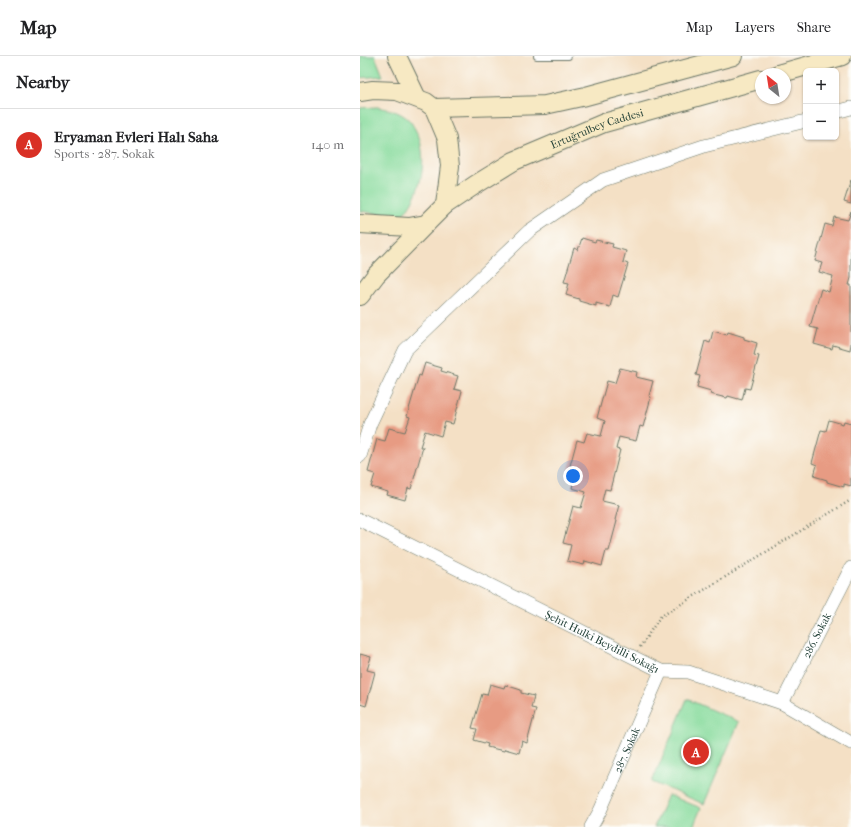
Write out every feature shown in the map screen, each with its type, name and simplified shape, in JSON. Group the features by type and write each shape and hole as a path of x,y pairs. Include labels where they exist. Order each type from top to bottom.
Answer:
{"main road":[{"path":"397,56 417,98"},
{"path":"434,108 545,104 586,96 733,56"},
{"path":"791,70 842,56"},
{"name":"Ertuğrulbey Caddesi","path":"360,296 376,275 445,205 514,161 604,123 755,81"},
{"path":"360,92 374,90 396,91 426,102 434,108 447,139 450,166 445,205"},
{"path":"360,224 409,227 426,224"}],"street":[{"path":"839,111 851,108"},
{"path":"360,456 370,424 406,350 529,231 603,180 704,146 803,122"},
{"name":"Şehit Hulki Beydilli Sokağı","path":"360,520 661,671 688,672 782,703 851,743"},
{"name":"286. Sokak","path":"782,703 851,568"},
{"name":"287. Sokak","path":"591,827 600,811 661,671"}],"lane":[{"path":"537,56 568,56"}],"path":[{"path":"633,657 660,618 851,500"}],"green space":[{"path":"360,56 375,56 383,76 360,78"},
{"path":"377,107 397,112 405,116 411,122 420,139 423,163 418,187 408,209 400,217 360,211 360,108"},
{"path":"687,699 739,722 704,804 652,782"},
{"path":"668,795 701,808 693,827 654,827"}],"building":[{"path":"851,180 851,204 844,202"},
{"path":"851,211 851,278 849,285 851,285 851,344 850,350 833,345 832,349 814,344 818,329 810,327 821,289 829,292 833,276 819,272 822,263 815,261 825,224 832,226 834,217 848,220"},
{"path":"582,238 595,242 596,240 613,244 612,247 626,251 623,262 628,264 618,297 613,295 610,307 596,303 596,306 566,295 569,283 564,282 574,248 578,250"},
{"path":"713,331 727,335 728,332 757,343 754,355 759,356 750,389 745,388 742,400 728,396 727,398 710,394 711,391 697,387 700,376 696,375 705,341 710,343"},
{"path":"425,363 442,368 441,371 458,376 454,389 462,391 453,424 445,422 441,436 425,431 420,447 423,447 411,489 408,488 405,500 387,495 388,492 371,487 375,474 368,472 377,439 385,441 389,428 405,432 410,417 407,416 419,375 421,376"},
{"path":"620,368 637,372 636,377 653,381 649,396 651,397 643,427 640,426 636,441 619,437 616,449 620,450 610,490 605,489 602,501 619,505 615,520 617,521 609,551 606,551 602,566 585,561 584,565 567,561 571,545 563,543 573,506 581,508 586,492 572,488 574,479 567,477 577,440 584,442 587,433 601,436 605,421 597,418 607,381 615,383"},
{"path":"829,420 843,424 844,421 851,423 851,486 844,484 844,487 814,476 817,465 812,463 821,430 826,431"},
{"path":"360,654 371,657 367,670 375,672 366,706 360,704"},
{"path":"490,684 504,688 505,685 521,690 521,693 534,696 531,708 536,709 527,743 522,741 519,753 505,749 504,751 487,747 488,744 474,740 477,729 472,728 482,694 487,695"}],"place":[{"name":"Eryaman Evleri Halı Saha","path":"696,752"}]}
